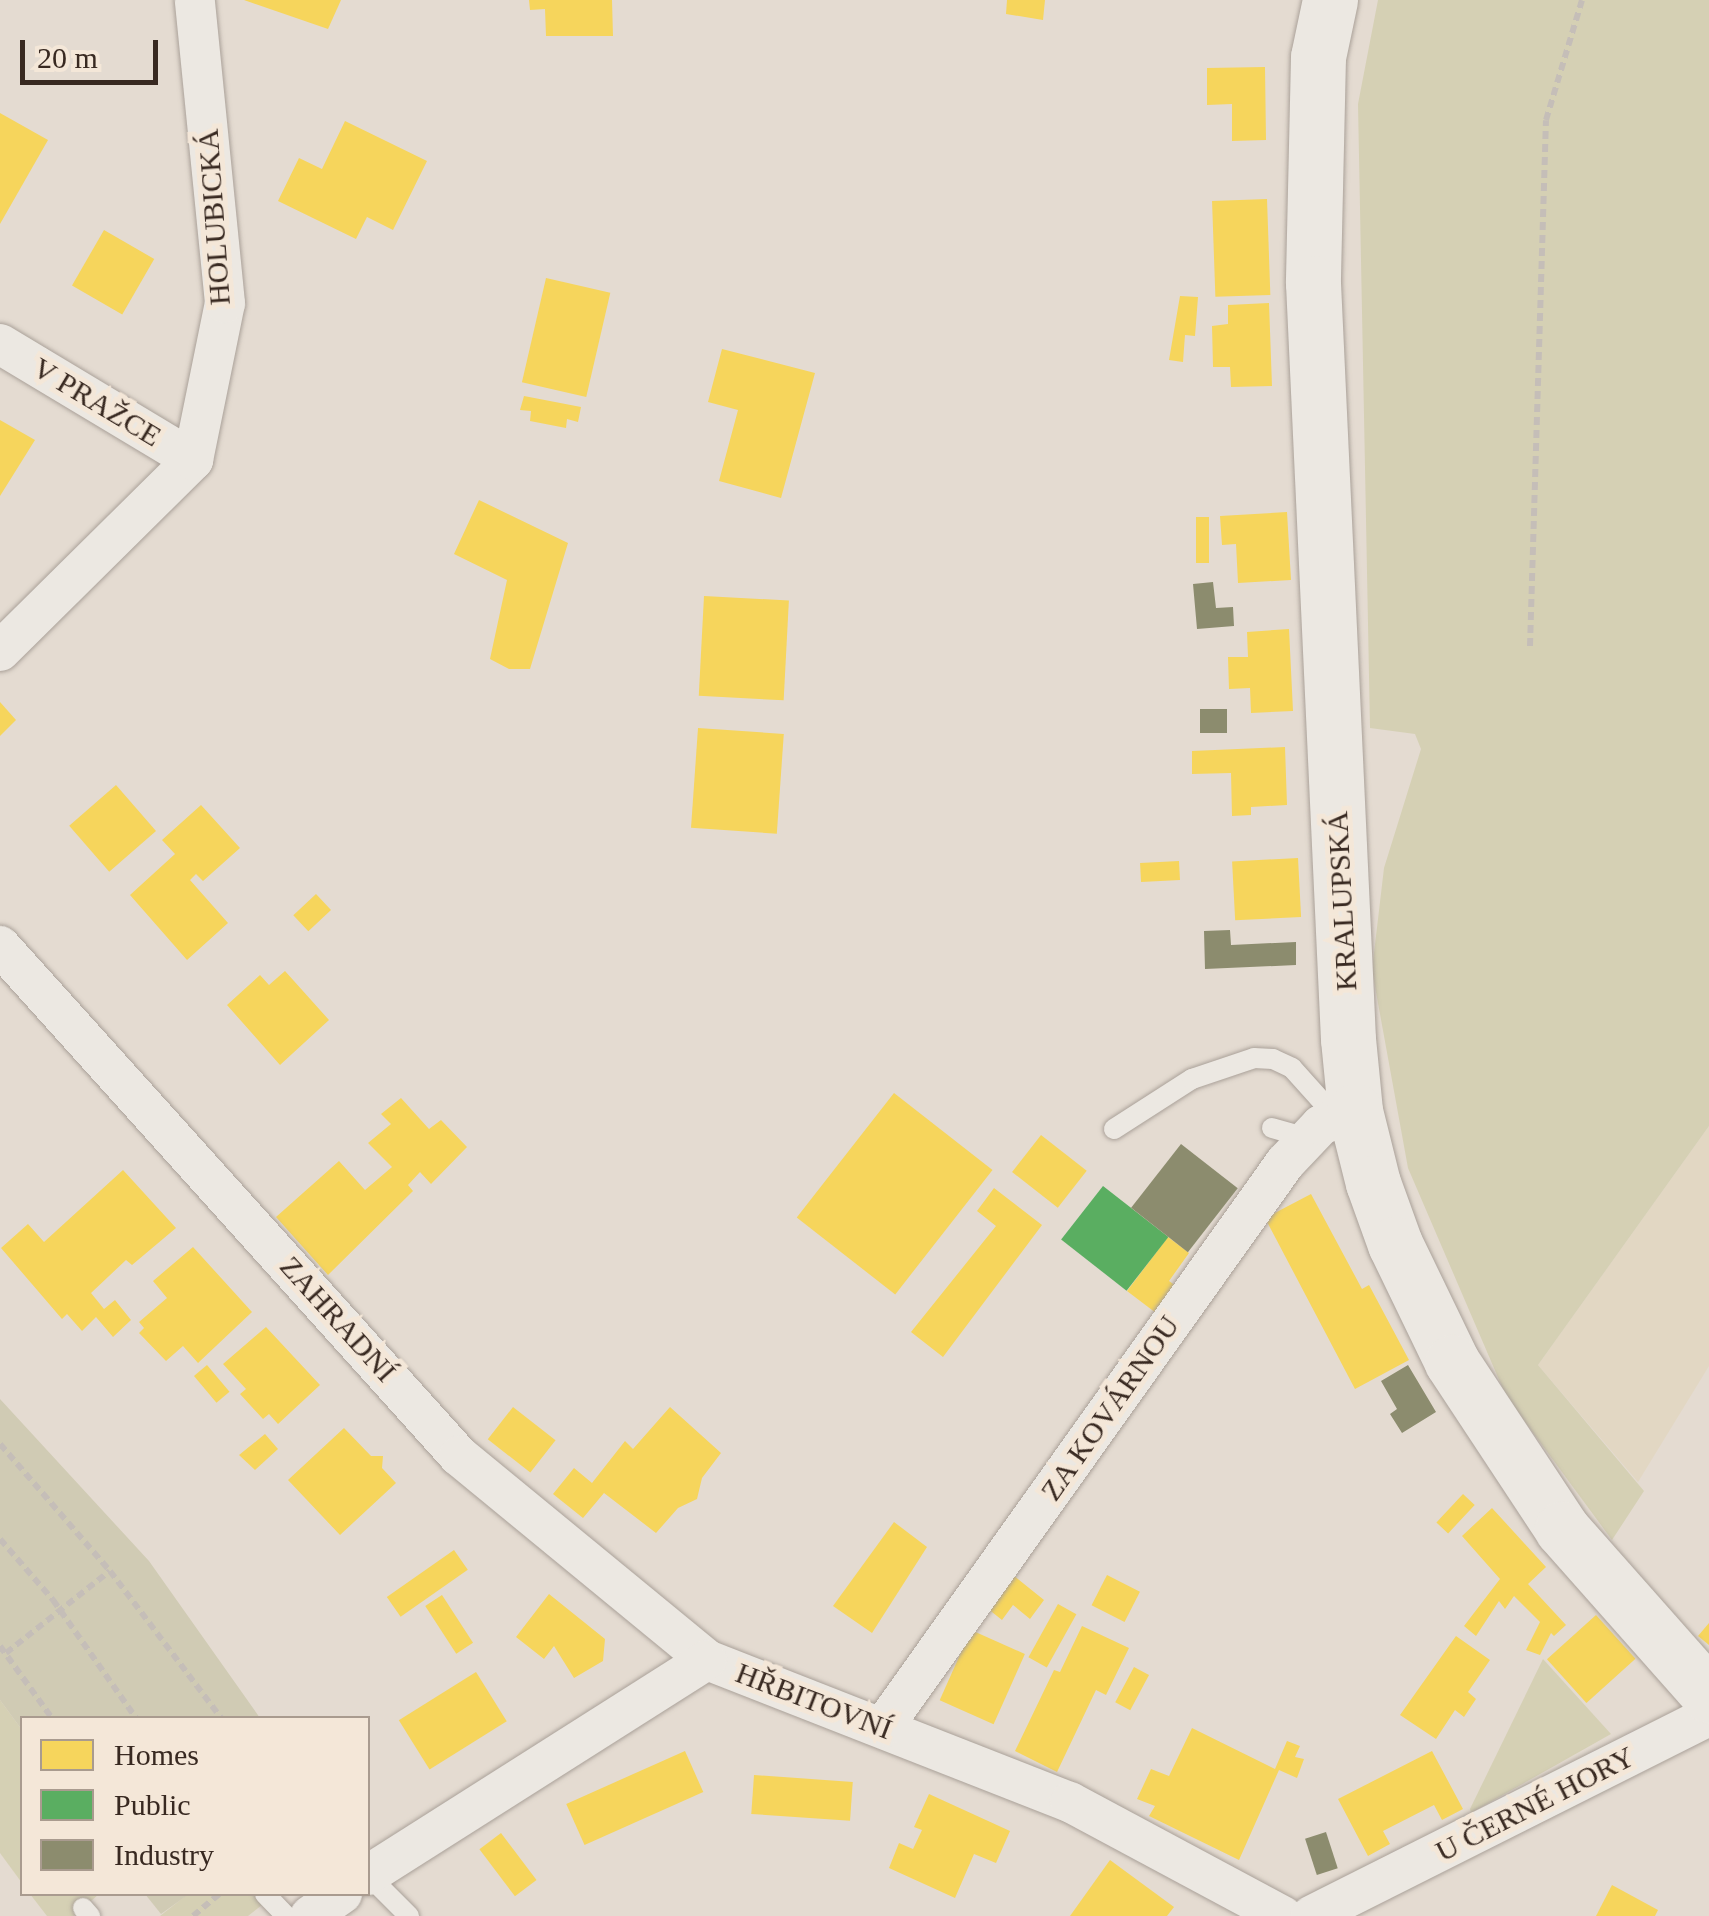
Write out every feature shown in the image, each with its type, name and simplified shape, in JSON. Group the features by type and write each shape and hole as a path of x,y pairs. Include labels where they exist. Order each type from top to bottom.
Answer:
{"street":[{"name":"HOLUBICKÁ","path":"193,460 225,303 195,0"},
{"name":"KRALUPSKÁ","path":"1330,0 1318,58 1313,283 1348,1039 1318,1123 1373,1184 1395,1244 1461,1378 1562,1530 1709,1695"},
{"name":"V PRAŽCE","path":"0,344 193,460"},
{"path":"0,651 193,460"},
{"name":"ZAHRADNÍ","path":"0,946 459,1456 706,1660"},
{"name":"ZA KOVÁRNOU","path":"883,1727 1284,1163 1318,1123"},
{"name":"HŘBITOVNÍ","path":"370,1874 706,1660 1070,1802 1283,1916"},
{"name":"U ČERNÉ HORY","path":"1311,1916 1365,1904 1709,1716"},
{"path":"310,1916 339,1896"}],"lane":[{"path":"1114,1129 1192,1078 1254,1058 1274,1059 1292,1068 1318,1123"},
{"path":"370,1877 409,1916"},
{"path":"267,1896 286,1916"}],"path":[{"path":"1530,646 1546,120 1582,0"},
{"path":"0,1444 110,1572 219,1716"},
{"path":"0,1539 60,1610 135,1716"},
{"path":"6,1653 110,1572"},
{"path":"0,1646 51,1716"},
{"path":"193,1916 217,1896"}],"shaded area":[{"path":"1378,0 1709,0 1709,1126 1538,1365 1644,1491 1612,1540 1506,1396 1408,1168 1372,970 1384,868 1421,749 1415,734 1370,728 1358,104"},
{"path":"1709,1126 1709,1366 1638,1482 1538,1365"},
{"path":"0,1399 149,1561 259,1716 20,1716 20,1727 0,1700"},
{"path":"1543,1659 1611,1734 1471,1813 1470,1809"},
{"path":"0,1700 20,1727 20,1880 0,1853"},
{"path":"32,1896 97,1896 74,1916 47,1916"},
{"path":"147,1896 186,1896 161,1914"},
{"path":"185,1896 273,1896 248,1916 160,1916"}],"building: Homes":[{"path":"244,0 341,0 328,29"},
{"path":"529,0 612,0 613,36 546,36 545,9 530,10"},
{"path":"1007,0 1045,0 1043,20 1006,14"},
{"path":"1265,67 1266,140 1232,141 1232,104 1207,105 1207,68"},
{"path":"0,113 48,140 0,224"},
{"path":"345,121 427,161 393,230 367,217 356,239 278,201 299,158 322,169"},
{"path":"1267,199 1270,295 1215,297 1212,201"},
{"path":"104,230 154,259 122,314 72,285"},
{"path":"546,278 610,293 586,397 522,382"},
{"path":"1180,296 1198,297 1195,336 1185,335 1183,362 1169,360"},
{"path":"1269,303 1272,386 1231,387 1230,367 1213,367 1212,326 1228,324 1228,305"},
{"path":"722,349 815,373 781,498 719,481 738,410 708,402"},
{"path":"524,396 581,407 578,422 567,419 566,428 530,421 531,411 520,410"},
{"path":"0,420 35,440 0,496"},
{"path":"479,500 568,543 530,669 509,669 490,659 507,580 454,554"},
{"path":"1287,512 1291,580 1238,583 1236,544 1222,545 1220,516"},
{"path":"1196,517 1209,517 1209,563 1196,563"},
{"path":"704,596 789,600 784,700 699,696"},
{"path":"1289,629 1293,711 1251,713 1250,688 1229,689 1228,657 1248,657 1247,632"},
{"path":"0,702 16,720 0,736"},
{"path":"698,728 784,734 777,834 691,828"},
{"path":"1285,747 1287,805 1251,807 1251,815 1232,816 1231,773 1192,774 1192,751"},
{"path":"116,785 156,831 109,872 69,826"},
{"path":"201,805 240,848 203,881 196,874 190,880 228,923 187,960 130,895 175,854 162,840"},
{"path":"1298,858 1301,917 1235,920 1232,861"},
{"path":"1179,861 1180,880 1141,882 1140,863"},
{"path":"316,894 331,910 308,931 293,915"},
{"path":"285,971 329,1020 280,1065 227,1005 260,975 269,985"},
{"path":"894,1093 993,1170 895,1294 797,1218"},
{"path":"401,1098 429,1129 441,1120 467,1147 431,1184 420,1172 408,1185 413,1191 328,1275 276,1217 339,1161 365,1190 392,1167 368,1143 391,1124 381,1114"},
{"path":"1041,1135 1087,1171 1058,1208 1012,1172"},
{"path":"123,1170 176,1228 132,1265 126,1260 91,1293 104,1309 115,1300 131,1320 113,1337 96,1317 82,1331 67,1314 62,1319 1,1248 28,1224 44,1242"},
{"path":"994,1188 1042,1225 943,1357 911,1332 996,1226 977,1211"},
{"path":"1311,1194 1362,1289 1369,1285 1409,1360 1355,1389 1265,1218"},
{"path":"1168,1237 1189,1253 1169,1281 1176,1286 1156,1313 1127,1291"},
{"path":"193,1247 252,1312 198,1363 183,1346 166,1361 139,1333 144,1328 139,1322 167,1298 153,1281"},
{"path":"266,1327 320,1385 278,1424 269,1414 263,1419 240,1394 246,1389 223,1364"},
{"path":"207,1365 229,1392 216,1403 194,1376"},
{"path":"513,1407 556,1440 530,1473 488,1439"},
{"path":"670,1407 721,1453 702,1478 697,1499 678,1508 656,1533 604,1493 583,1518 553,1494 574,1468 592,1483 625,1441 633,1449"},
{"path":"344,1428 371,1456 383,1456 382,1468 396,1483 340,1535 288,1480"},
{"path":"265,1434 278,1449 255,1470 239,1455"},
{"path":"1463,1494 1475,1505 1448,1533 1436,1523"},
{"path":"1492,1508 1546,1567 1528,1584 1566,1625 1554,1636 1551,1633 1540,1655 1526,1650 1540,1622 1514,1596 1505,1609 1499,1601 1476,1636 1464,1626 1500,1579 1462,1536"},
{"path":"894,1522 927,1547 872,1633 833,1606"},
{"path":"454,1550 468,1570 401,1617 387,1597"},
{"path":"1013,1575 1044,1600 1030,1619 1013,1605 1002,1620 987,1608"},
{"path":"1107,1575 1140,1592 1125,1622 1092,1605"},
{"path":"549,1594 605,1639 603,1661 574,1678 554,1646 544,1659 516,1637"},
{"path":"442,1595 473,1643 456,1654 425,1606"},
{"path":"1058,1604 1076,1614 1047,1668 1028,1657"},
{"path":"1596,1615 1635,1659 1586,1703 1547,1659"},
{"path":"1709,1623 1709,1645 1698,1636"},
{"path":"1082,1626 1129,1648 1106,1695 1096,1690 1057,1772 1015,1751 1054,1670 1060,1672"},
{"path":"971,1630 1025,1654 994,1724 940,1700"},
{"path":"1456,1636 1490,1660 1468,1692 1476,1699 1464,1717 1455,1710 1436,1739 1400,1715"},
{"path":"1134,1667 1149,1675 1130,1710 1115,1702"},
{"path":"476,1672 507,1721 430,1769 399,1720"},
{"path":"1192,1728 1275,1769 1287,1741 1300,1746 1295,1757 1304,1759 1297,1778 1279,1770 1239,1860 1149,1816 1155,1806 1137,1799 1151,1769 1169,1776"},
{"path":"685,1751 703,1792 585,1845 566,1804"},
{"path":"1432,1751 1463,1809 1442,1820 1434,1805 1383,1831 1390,1844 1368,1856 1338,1799"},
{"path":"754,1775 853,1782 850,1821 751,1814"},
{"path":"929,1794 1010,1831 996,1863 974,1854 955,1898 889,1868 899,1843 913,1849 922,1830 914,1827"},
{"path":"501,1833 537,1880 515,1896 479,1849"},
{"path":"1110,1860 1174,1907 1167,1916 1070,1916"},
{"path":"1612,1885 1658,1910 1655,1916 1596,1916"}],"building: Public":[{"path":"1103,1186 1168,1237 1127,1291 1061,1240"}],"building: Industry":[{"path":"1213,582 1216,608 1233,607 1234,626 1197,629 1193,584"},
{"path":"1200,709 1227,709 1227,733 1200,733"},
{"path":"1230,930 1231,945 1296,942 1296,965 1205,969 1204,931"},
{"path":"1181,1144 1238,1188 1188,1252 1131,1208"},
{"path":"1408,1365 1436,1412 1402,1433 1390,1414 1397,1409 1381,1381"},
{"path":"1326,1832 1338,1868 1317,1875 1305,1839"}]}
